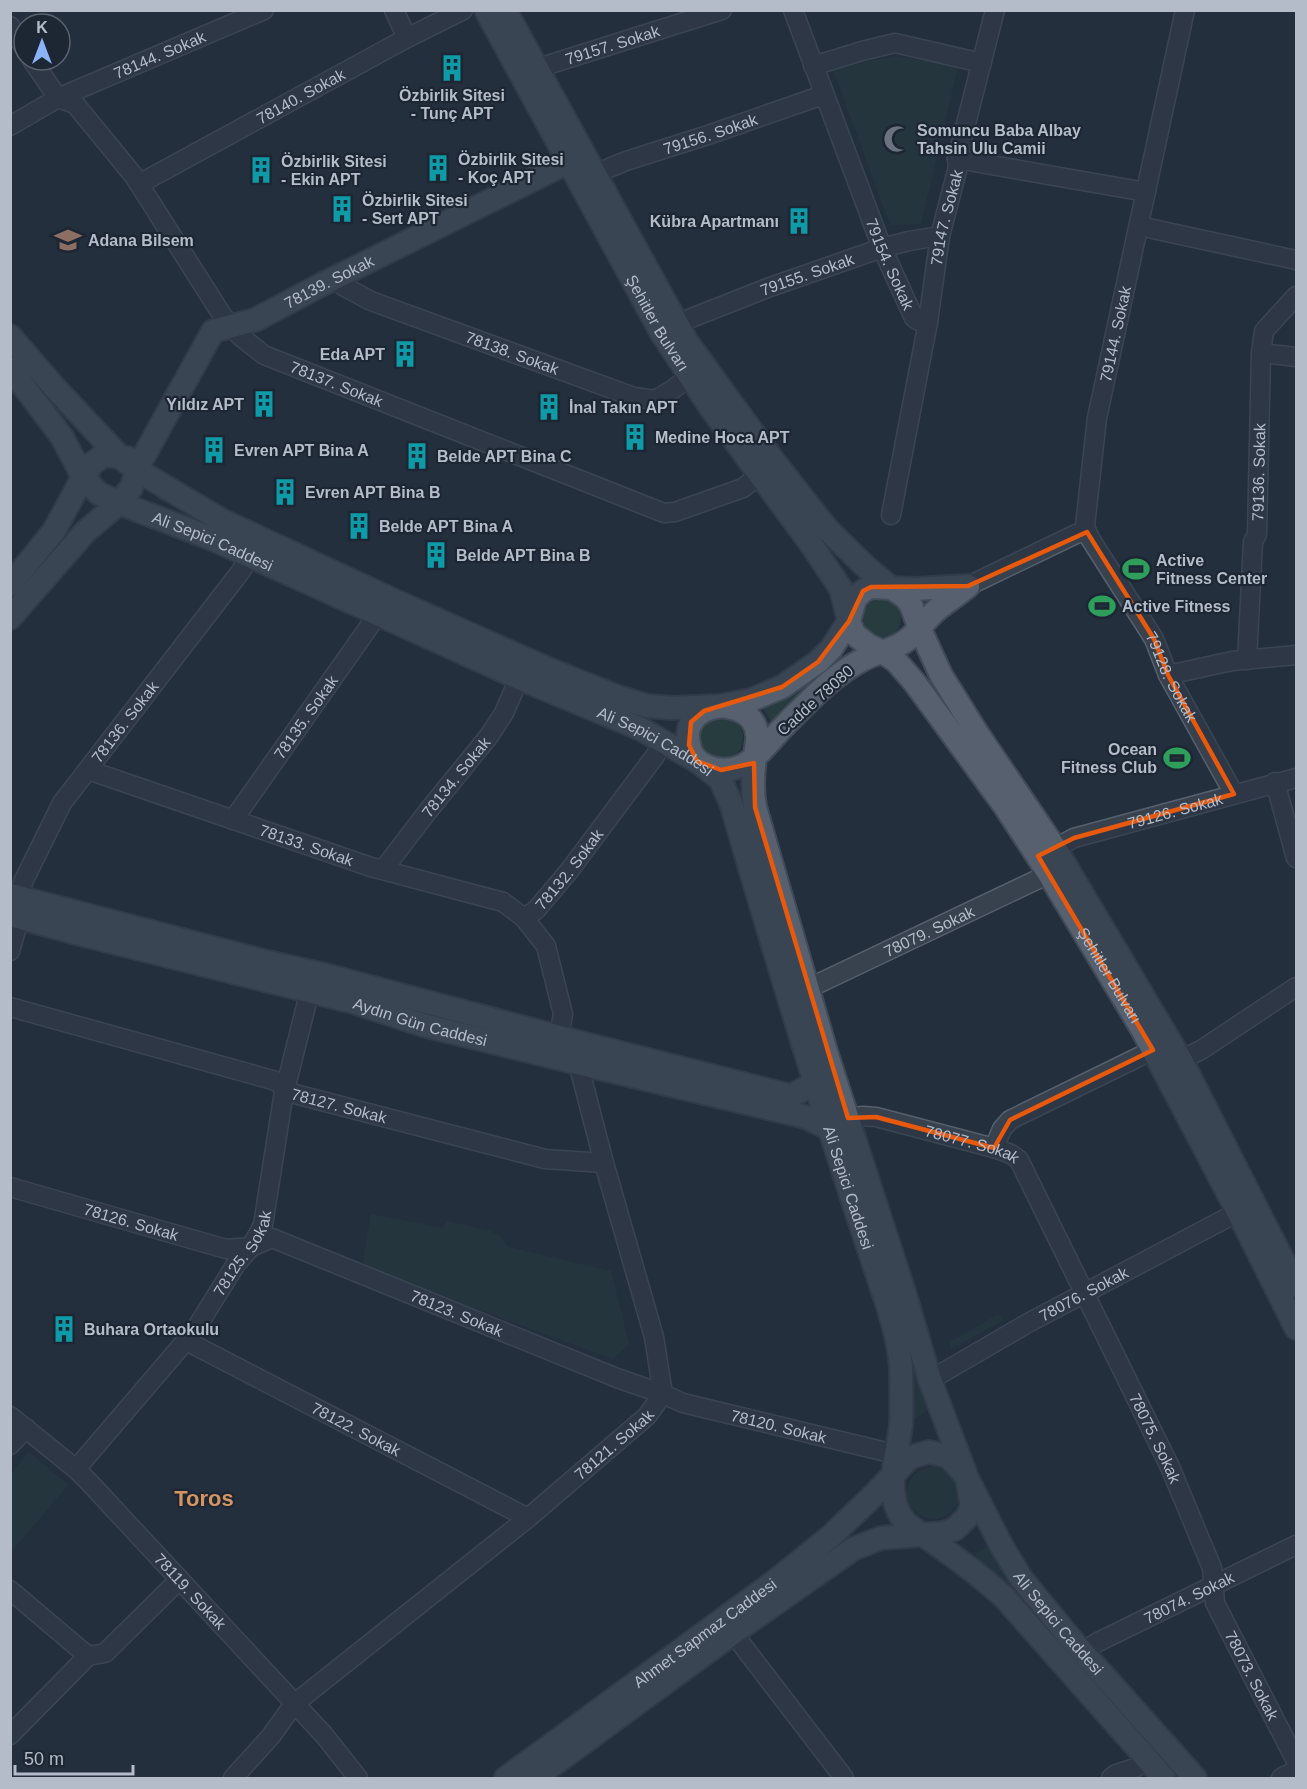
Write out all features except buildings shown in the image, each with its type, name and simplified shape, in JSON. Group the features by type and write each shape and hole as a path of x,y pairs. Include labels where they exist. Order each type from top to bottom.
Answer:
{"main road":[{"name":"Şehitler Bulvarı","path":"486,10 647,308 689,377 841,589 849,621"},
{"name":"Şehitler Bulvarı","path":"505,10 676,324 702,364 820,521 838,542 890,587"},
{"name":"78139. Sokak","path":"134,461 213,331 255,320 568,162"},
{"name":"Ali Sepici Caddesi","path":"10,336 55,388 134,461 220,520 395,601 548,669 618,697 647,706 672,708 720,706"},
{"name":"Ali Sepici Caddesi","path":"10,368 62,437 83,477 98,493 210,538 519,678 641,729 697,761 720,779 731,803 815,1083 839,1124 917,1331 930,1380 967,1478 1021,1578 1082,1652 1195,1779"},
{"path":"10,585 54,531 93,463 104,455 134,461 131,488 119,503 85,532 10,618"},
{"path":"968,586 940,608 907,641 881,651 860,640 854,634 849,621 855,599 871,587 915,589 968,586"},
{"path":"890,587 906,597 915,613 919,627"},
{"name":"Cadde 78080","path":"720,706 751,700 795,679 831,649 849,621"},
{"name":"Şehitler Bulvarı","path":"919,627 941,675 1054,848 1181,1060 1296,1286"},
{"name":"Şehitler Bulvarı","path":"881,651 896,661 932,705 1004,805 1049,874 1153,1050 1296,1328"},
{"name":"Cadde 78080","path":"754,756 845,670 881,651"},
{"path":"720,706 738,708 754,724 757,736 754,756 741,766 721,770 697,761 690,752 689,745 688,734 692,722 704,711 720,706"},
{"name":"Ali Sepici Caddesi","path":"754,756 753,799 807,989 839,1124 896,1337 901,1365 901,1423 895,1463"},
{"name":"Aydın Gün Caddesi","path":"16,906 267,962 329,982 559,1036 790,1096 815,1083"},
{"name":"Aydın Gün Caddesi","path":"16,906 72,932 305,989 329,982"},
{"name":"Aydın Gün Caddesi","path":"329,982 353,1002 423,1025 839,1124"},
{"path":"929,1452 946,1456 967,1478 972,1506 967,1516 955,1529 943,1533 922,1534 906,1522 896,1503 893,1490 895,1463 910,1457 929,1452"},
{"name":"Ahmet Sapmaz Caddesi","path":"506,1779 774,1582 831,1536 895,1463"},
{"name":"Ali Sepici Caddesi","path":"922,1534 984,1578 1004,1597 1164,1779"},
{"name":"Ahmet Sapmaz Caddesi","path":"536,1779 733,1633 853,1549 880,1538 922,1534"}],"street":[{"name":"78144. Sokak","path":"10,126 58,99 264,10"},
{"path":"394,10 407,38"},
{"name":"78140. Sokak","path":"139,184 407,38 463,10"},
{"name":"79157. Sokak","path":"537,68 722,10"},
{"name":"79154. Sokak","path":"793,10 882,248 914,318 928,322 891,515"},
{"name":"79147. Sokak","path":"928,322 940,236 995,10"},
{"name":"79144. Sokak","path":"1087,532 1085,526 1097,418 1185,10"},
{"path":"813,66 895,43 982,63"},
{"name":"78137. Sokak","path":"40,72 58,99 75,104 139,184 222,315 240,336 264,356 664,513 675,512 743,488 759,475"},
{"name":"79156. Sokak","path":"595,174 626,161 823,94"},
{"path":"957,159 1146,192"},
{"path":"1139,226 1296,260"},
{"name":"79155. Sokak","path":"676,324 770,287 882,248 940,236"},
{"name":"78138. Sokak","path":"339,277 343,286 371,301 634,397 655,400 689,377"},
{"name":"79136. Sokak","path":"1247,660 1253,542 1257,534 1263,332 1296,296"},
{"path":"1261,353 1296,357"},
{"path":"968,586 1076,534 1087,532"},
{"name":"79128. Sokak","path":"1087,532 1154,639 1168,675 1234,794"},
{"name":"78136. Sokak","path":"10,951 16,930 16,906 23,882 62,803 234,580 250,556"},
{"name":"78135. Sokak","path":"233,820 378,614"},
{"path":"1168,675 1247,660 1296,655"},
{"name":"78134. Sokak","path":"383,870 489,736 504,713 519,678"},
{"name":"78132. Sokak","path":"559,1036 563,1014 546,946 524,918 536,910 570,871 663,742"},
{"name":"78133. Sokak","path":"88,770 383,870 503,903 524,918"},
{"name":"79126. Sokak","path":"1054,848 1074,837 1296,778"},
{"path":"1275,782 1296,858"},
{"name":"78079. Sokak","path":"807,989 978,910 1049,874"},
{"path":"1181,1060 1201,1050 1296,987"},
{"name":"78125. Sokak","path":"76,1469 195,1330 236,1264 251,1247 263,1225 285,1088 306,1002 305,989"},
{"name":"78127. Sokak","path":"10,1007 276,1080 291,1093 545,1159 604,1163"},
{"path":"994,1148 1002,1129 1010,1120 1153,1050"},
{"name":"78121. Sokak","path":"233,1779 294,1704 528,1518 647,1416 663,1394 654,1337 578,1063"},
{"name":"78077. Sokak","path":"839,1124 862,1116 876,1117 1011,1154 1019,1160 1086,1293"},
{"name":"78126. Sokak","path":"10,1187 226,1249 251,1247"},
{"name":"78076. Sokak","path":"930,1380 1028,1323 1238,1212"},
{"name":"78123. Sokak","path":"251,1247 272,1238 617,1378 663,1394"},
{"name":"78075. Sokak","path":"1086,1293 1170,1467 1212,1568 1213,1586"},
{"name":"78122. Sokak","path":"186,1340 528,1518"},
{"name":"78120. Sokak","path":"663,1394 683,1403 882,1451 895,1463"},
{"name":"78119. Sokak","path":"10,1416 76,1469 324,1735 358,1779"},
{"path":"10,1444 26,1428"},
{"name":"78074. Sokak","path":"1082,1652 1296,1545"},
{"path":"10,1735 88,1656 105,1653 179,1580"},
{"name":"78073. Sokak","path":"1213,1586 1215,1603 1296,1761"},
{"path":"10,1590 88,1656"},
{"path":"733,1633 844,1779"},
{"path":"1111,1779 1116,1774 1135,1768 1147,1760"},
{"path":"1281,1779 1296,1770"}],"highlighted area":[{"path":"1087,532 1154,639 1168,675 1234,794 1074,838 1038,856 1153,1050 1010,1120 994,1148 876,1117 848,1118 755,807 754,763 721,770 697,761 689,745 691,722 704,711 782,687 818,662 849,621 863,591 871,587 968,586"}],"green space":[{"path":"895,56 958,66 921,224 890,225 833,69"},
{"path":"882,599 895,605 901,618 895,631 882,637 869,631 863,618 869,605"},
{"path":"835,658 841,663 773,724 762,707"},
{"path":"721,716 736,723 743,738 736,753 721,760 706,753 699,738 706,723"},
{"path":"843,1131 932,1408 914,1419 910,1419"},
{"path":"371,1214 443,1228 447,1221 490,1231 499,1235 508,1247 611,1271 629,1344 613,1359 362,1267"},
{"path":"997,1315 1002,1316 1002,1321 951,1349 950,1342"},
{"path":"29,1452 68,1485 11,1552 11,1474"},
{"path":"928,1467 938,1467 952,1474 959,1493 952,1512 938,1519 928,1519 918,1515 911,1508 907,1498 907,1488 911,1478 918,1471"},
{"path":"989,1545 1062,1643 1059,1645 972,1557"}],"place":[{"name":"Özbirlik Sitesi - Tunç APT","path":"452,68"},
{"name":"Somuncu Baba Albay Tahsin Ulu Camii","path":"897,139"},
{"name":"Özbirlik Sitesi - Koç APT","path":"438,168"},
{"name":"Özbirlik Sitesi - Ekin APT","path":"261,170"},
{"name":"Özbirlik Sitesi - Sert APT","path":"342,209"},
{"name":"Kübra Apartmanı","path":"799,221"},
{"name":"Adana Bilsem","path":"68,240"},
{"name":"Eda APT","path":"405,354"},
{"name":"Yıldız APT","path":"264,404"},
{"name":"İnal Takın APT","path":"549,407"},
{"name":"Medine Hoca APT","path":"635,437"},
{"name":"Evren APT Bina A","path":"214,450"},
{"name":"Belde APT Bina C","path":"417,456"},
{"name":"Evren APT Bina B","path":"285,492"},
{"name":"Belde APT Bina A","path":"359,526"},
{"name":"Belde APT Bina B","path":"436,555"},
{"name":"Active Fitness Center","path":"1136,569"},
{"name":"Active Fitness","path":"1102,606"},
{"name":"Ocean Fitness Club","path":"1177,758"},
{"name":"Buhara Ortaokulu","path":"64,1329"}],"district":[{"name":"Toros","path":"204,1498"}]}
